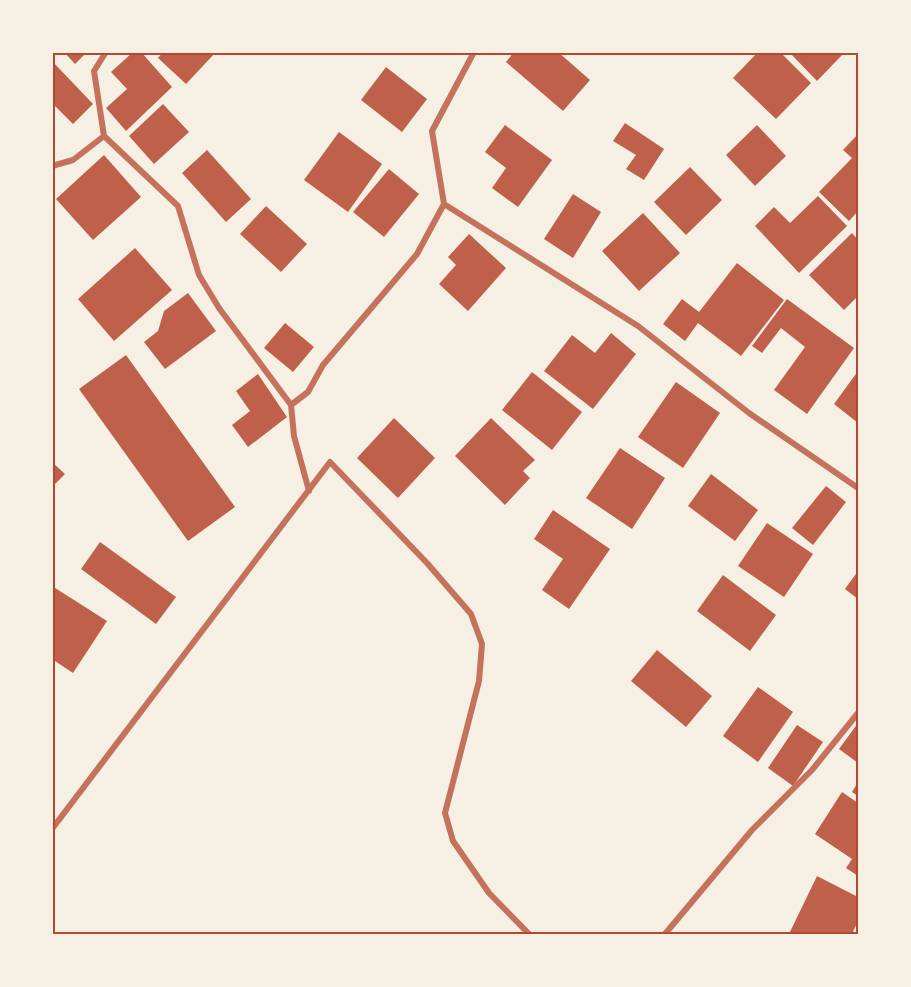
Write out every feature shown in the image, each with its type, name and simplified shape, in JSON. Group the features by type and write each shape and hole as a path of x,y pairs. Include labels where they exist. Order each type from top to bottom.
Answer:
{"street":[{"path":"106,52 94,71 104,136 178,206 199,275 219,308 291,405 294,435 309,490"},
{"path":"291,405 308,392 323,365 417,254 444,204 432,131 474,52"},
{"path":"52,166 74,160 104,136"},
{"path":"444,204 638,326 749,413 858,488"},
{"path":"52,829 330,462 427,562 471,614 482,644 478,681 445,813 453,841 489,892 529,934"},
{"path":"665,934 752,830 812,770 858,713"}],"building":[{"path":"64,52 87,52 75,64"},
{"path":"133,52 141,52 172,87 126,131 106,108 127,89 111,72"},
{"path":"163,52 216,52 186,84 158,58"},
{"path":"514,52 558,52 590,80 563,111 506,62"},
{"path":"758,52 780,52 811,83 776,119 733,78"},
{"path":"789,52 845,52 817,81"},
{"path":"52,61 93,104 73,124 52,103"},
{"path":"386,67 427,99 402,132 361,100"},
{"path":"163,104 189,132 154,164 129,136"},
{"path":"625,123 664,149 644,180 626,169 636,155 613,141"},
{"path":"505,125 552,160 518,207 492,188 506,168 485,152"},
{"path":"757,125 786,156 755,186 726,155"},
{"path":"339,132 382,164 348,212 304,180"},
{"path":"858,134 858,211 849,221 819,192 852,158 843,150"},
{"path":"207,150 251,199 226,222 182,173"},
{"path":"104,155 141,197 93,240 56,199"},
{"path":"690,167 722,200 686,235 654,202"},
{"path":"389,169 419,194 384,237 353,212"},
{"path":"573,194 601,212 573,258 544,239"},
{"path":"818,196 847,226 799,273 755,226 774,207 790,223"},
{"path":"266,206 307,244 281,272 240,234"},
{"path":"643,213 680,253 639,291 602,251"},
{"path":"852,233 858,240 858,296 844,310 809,275"},
{"path":"469,234 506,268 468,311 439,284 456,265 448,257"},
{"path":"135,248 172,290 114,341 78,299"},
{"path":"737,263 784,300 741,356 698,323 685,341 663,324 682,299 699,312"},
{"path":"188,293 216,331 165,369 144,342 158,331 164,311"},
{"path":"787,299 854,348 807,414 774,390 805,347 781,328 762,353 752,346"},
{"path":"285,323 314,347 293,372 264,348"},
{"path":"611,333 636,354 593,409 544,371 572,335 595,353"},
{"path":"126,355 235,507 188,541 79,389"},
{"path":"858,371 858,423 834,404"},
{"path":"532,372 582,412 552,450 502,410"},
{"path":"258,374 287,417 248,447 232,425 250,411 236,391"},
{"path":"676,382 720,413 683,468 638,437"},
{"path":"394,418 435,458 398,498 357,458"},
{"path":"491,418 535,460 523,471 530,478 505,505 455,456"},
{"path":"620,448 665,478 632,529 586,498"},
{"path":"52,462 65,474 52,487"},
{"path":"711,474 758,510 735,541 688,506"},
{"path":"826,486 846,502 813,545 792,528"},
{"path":"553,510 610,549 569,609 542,590 563,559 534,539"},
{"path":"767,523 813,554 784,597 738,566"},
{"path":"100,542 176,597 156,624 81,569"},
{"path":"858,571 858,599 845,589"},
{"path":"723,575 776,615 750,651 697,611"},
{"path":"52,586 107,621 73,673 52,659"},
{"path":"657,650 712,696 686,727 631,681"},
{"path":"758,687 793,712 758,762 723,736"},
{"path":"858,723 858,763 839,749"},
{"path":"797,725 823,742 793,786 768,768"},
{"path":"858,782 858,796 852,792"},
{"path":"842,792 858,803 858,876 846,868 852,859 815,834"},
{"path":"817,876 858,897 858,921 852,934 789,934"}]}
